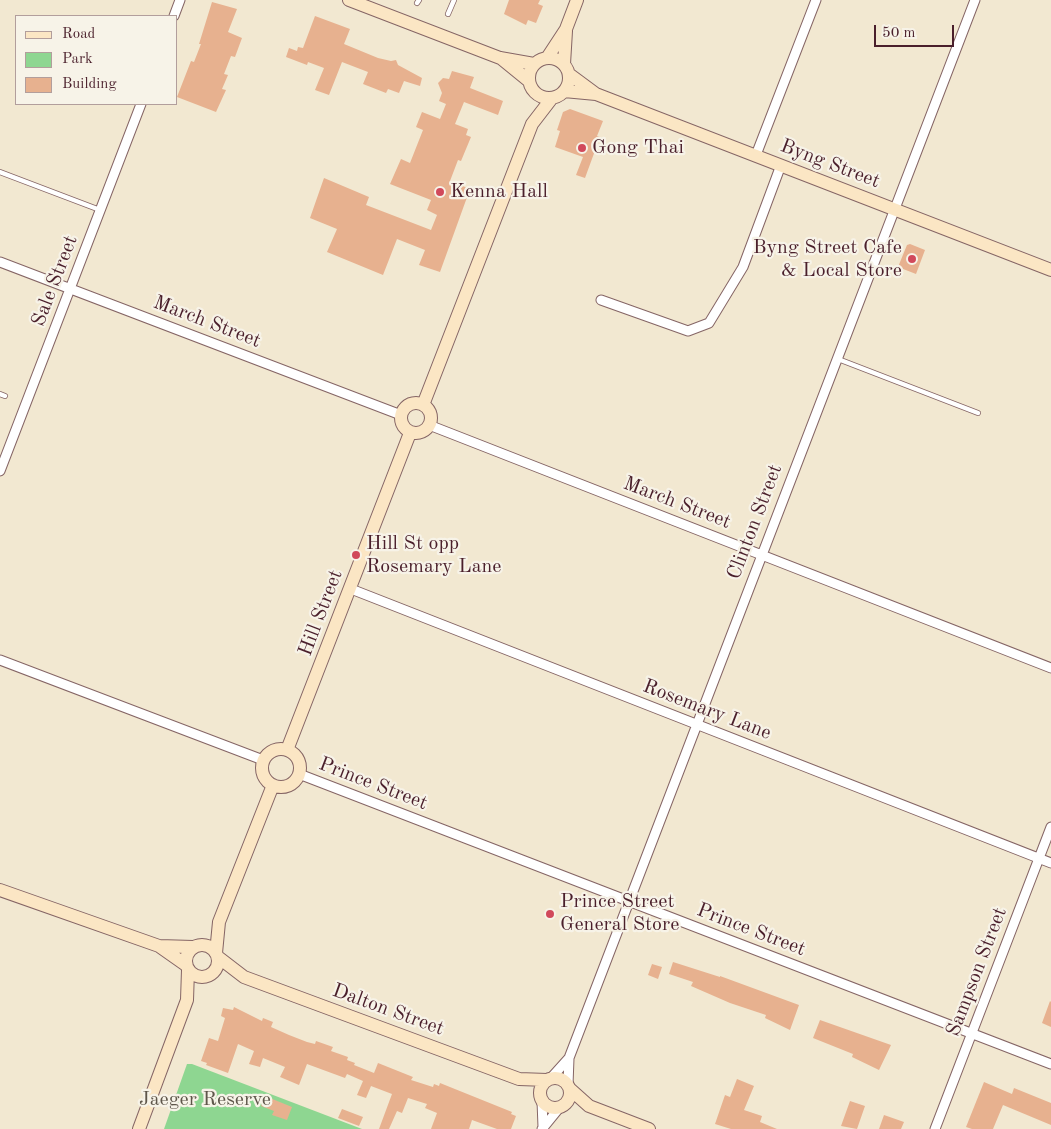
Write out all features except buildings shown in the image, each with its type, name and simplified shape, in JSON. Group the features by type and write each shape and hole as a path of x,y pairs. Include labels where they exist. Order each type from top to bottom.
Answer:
{"main road":[{"path":"349,0 500,58 534,64 547,58 566,29 577,0"},
{"path":"423,405 532,124 569,81 566,69 566,29"},
{"path":"500,58 546,98 558,95"},
{"path":"547,58 559,60 566,69"},
{"path":"532,124 532,87 529,75 534,64"},
{"name":"Byng Street","path":"566,69 596,94 1051,270"},
{"name":"Byng Street","path":"558,95 596,94"},
{"path":"418,403 423,405 430,414 429,425 421,432 410,433 402,426 401,415 407,406 418,403"},
{"name":"Hill Street","path":"287,750 410,433"},
{"path":"273,750 287,750 298,760 299,774 288,785 273,785 263,775 263,760 273,750"},
{"path":"187,1000 218,966 219,922 273,785"},
{"path":"0,890 159,946 196,976 209,976"},
{"path":"139,1129 187,1000 186,955 219,922"},
{"path":"159,946 210,946 217,955"},
{"name":"Dalton Street","path":"217,955 244,977"},
{"name":"Dalton Street","path":"209,976 244,977 519,1079 549,1079"},
{"name":"Dalton Street","path":"519,1079 542,1099"},
{"path":"590,1106 550,1108 542,1099 541,1087 549,1079 561,1079 590,1106 649,1129"},
{"path":"562,1106 570,1098 569,1087"}],"street":[{"path":"174,15 180,0"},
{"path":"756,156 816,0"},
{"name":"Clinton Street","path":"569,1087 569,1058 695,725 975,0"},
{"name":"Sale Street","path":"0,470 141,105"},
{"path":"601,300 688,331 709,323 743,267 782,165"},
{"name":"March Street","path":"0,262 401,415"},
{"name":"March Street","path":"429,425 1051,668"},
{"name":"Rosemary Lane","path":"351,589 1051,863"},
{"path":"0,660 263,760"},
{"name":"Prince Street","path":"299,774 1051,1064"},
{"name":"Sampson Street","path":"935,1129 1051,827"},
{"name":"Clinton Street","path":"549,1079 569,1058"},
{"path":"542,1099 543,1128"},
{"path":"543,1128 562,1106"}],"lane":[{"path":"448,14 454,0"},
{"path":"0,172 100,210"},
{"path":"836,358 978,412"}],"green space":[{"name":"Jaeger Reserve","path":"187,1064 192,1064 362,1129 164,1129"}],"place":[{"name":"Gong Thai","path":"582,148"},
{"name":"Kenna Hall","path":"440,192"},
{"name":"Byng Street Cafe & Local Store","path":"912,259"},
{"name":"Hill St opp Rosemary Lane","path":"356,555"},
{"name":"Prince Street General Store","path":"550,914"}]}
